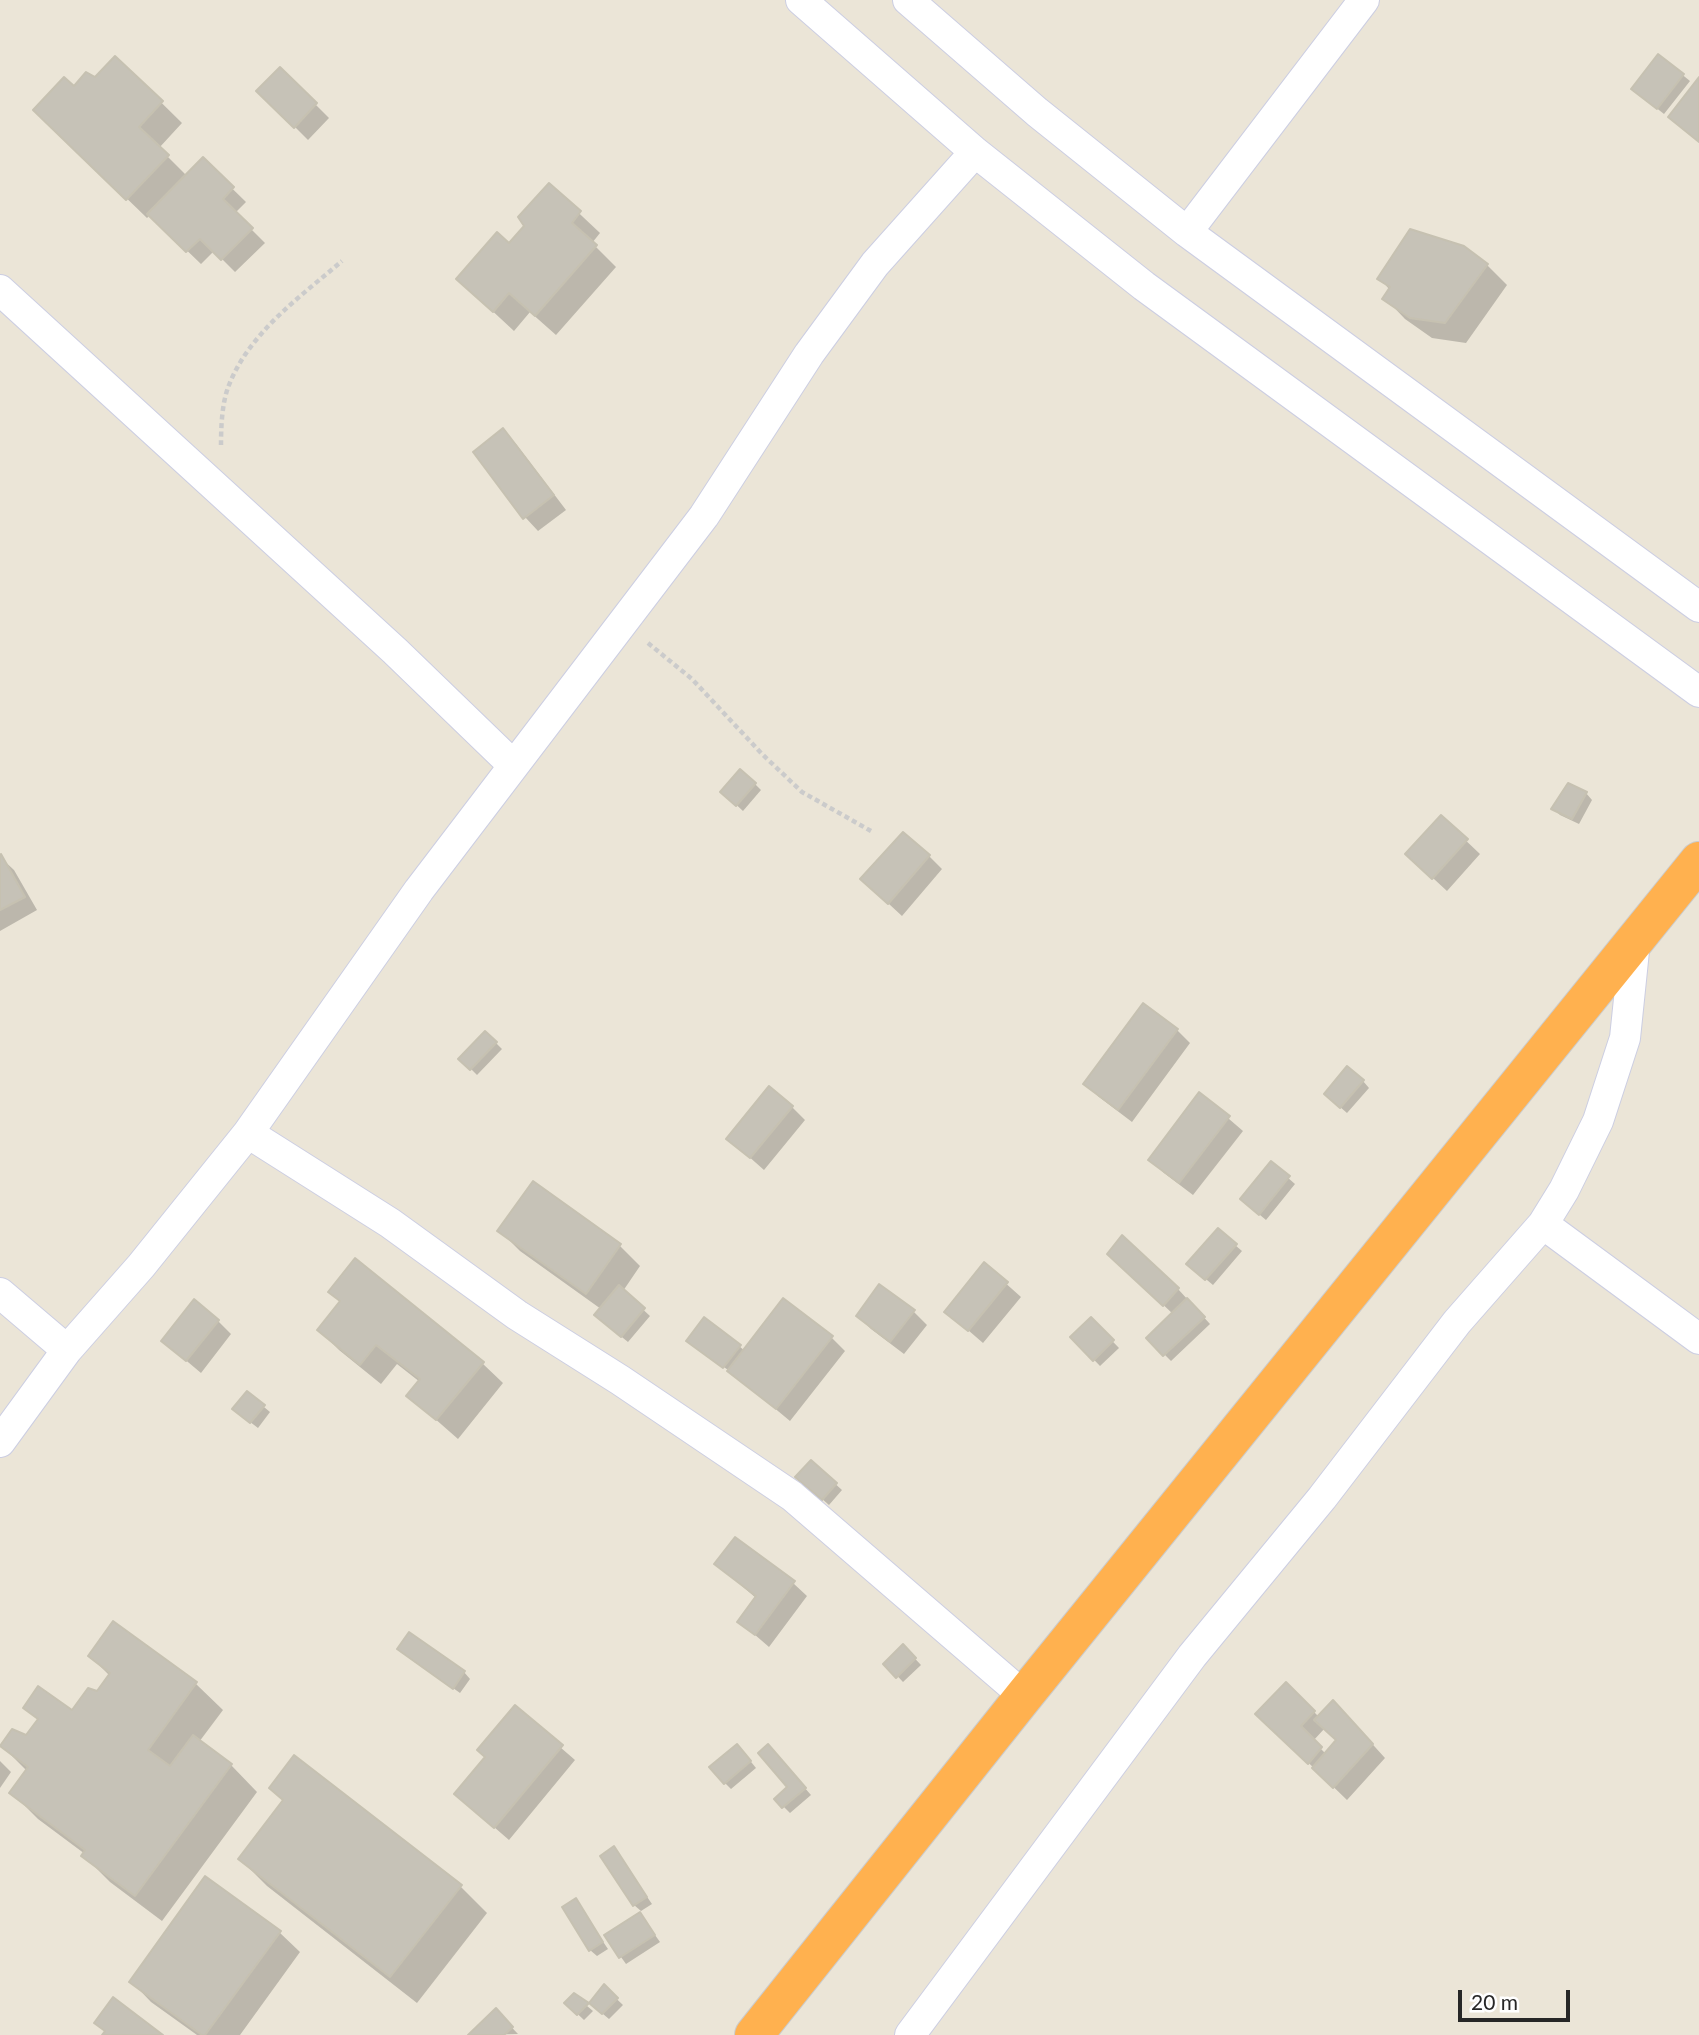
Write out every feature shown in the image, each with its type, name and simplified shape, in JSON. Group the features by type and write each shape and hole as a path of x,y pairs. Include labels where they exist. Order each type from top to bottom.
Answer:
{"highway":[{"path":"754,2035 1024,1696 1699,861"}],"street":[{"path":"801,0 975,152 1144,286 1699,692"},
{"path":"908,0 1037,112 1187,232 1699,607"},
{"path":"1187,232 1364,0"},
{"path":"0,1443 67,1350 141,1266 248,1132 419,890 704,516 809,354 875,264 975,152"},
{"path":"0,290 395,651 513,765"},
{"path":"910,2035 1192,1656 1322,1498 1457,1322 1543,1224 1598,1121 1625,1038 1635,941"},
{"path":"248,1132 390,1223 517,1315 620,1380 793,1496 1024,1696"},
{"path":"1543,1224 1699,1339"},
{"path":"0,1293 67,1350"}],"path":[{"path":"219,490 221,430 228,387 247,351 278,316 342,261"},
{"path":"622,621 692,679 762,754 802,792 870,831"}],"building":[{"path":"1658,54 1684,74 1657,109 1631,89"},
{"path":"115,56 163,101 139,127 169,155 126,200 33,110 64,77 74,86 86,72 95,77"},
{"path":"280,67 317,103 294,128 256,91"},
{"path":"1699,77 1699,142 1668,117"},
{"path":"203,157 234,187 223,199 253,228 221,260 200,239 186,252 147,214"},
{"path":"549,183 581,211 572,223 597,245 535,316 509,293 493,312 456,279 497,232 509,243 524,226 518,217"},
{"path":"1410,229 1464,246 1488,264 1445,323 1410,318 1382,299 1390,287 1377,279"},
{"path":"503,428 554,495 523,519 473,452"},
{"path":"740,769 756,783 736,806 720,792"},
{"path":"1568,783 1587,792 1572,819 1551,809"},
{"path":"1441,815 1468,839 1432,879 1405,854"},
{"path":"903,832 930,855 888,904 860,879"},
{"path":"0,855 25,897 0,910"},
{"path":"1143,1003 1178,1029 1118,1110 1083,1084"},
{"path":"485,1031 497,1042 470,1070 458,1059"},
{"path":"1347,1066 1364,1080 1340,1108 1324,1094"},
{"path":"769,1086 793,1106 750,1158 726,1139"},
{"path":"1199,1092 1230,1116 1179,1183 1148,1160"},
{"path":"1271,1161 1290,1176 1259,1215 1240,1199"},
{"path":"533,1181 621,1244 586,1294 497,1231"},
{"path":"1218,1228 1237,1244 1205,1280 1186,1264"},
{"path":"1122,1235 1179,1288 1163,1306 1107,1254"},
{"path":"355,1258 484,1362 436,1420 406,1396 420,1379 376,1345 360,1365 317,1330 340,1301 328,1292"},
{"path":"984,1262 1008,1282 968,1331 944,1312"},
{"path":"879,1284 915,1310 890,1342 856,1316"},
{"path":"619,1285 645,1308 621,1337 594,1315"},
{"path":"783,1298 833,1336 776,1409 727,1371"},
{"path":"1187,1298 1205,1317 1163,1356 1146,1338"},
{"path":"194,1299 219,1320 186,1361 161,1341"},
{"path":"704,1317 741,1345 723,1368 686,1341"},
{"path":"1091,1317 1114,1340 1093,1361 1070,1337"},
{"path":"247,1391 265,1405 250,1423 232,1409"},
{"path":"811,1460 837,1483 822,1500 795,1477"},
{"path":"735,1537 795,1581 755,1635 737,1622 756,1596 714,1564"},
{"path":"113,1621 197,1682 148,1750 170,1766 193,1735 232,1764 135,1896 81,1856 85,1850 9,1793 28,1767 0,1746 12,1729 26,1735 38,1719 23,1708 38,1686 72,1710 88,1688 97,1691 110,1673 88,1656"},
{"path":"409,1632 465,1671 453,1689 397,1649"},
{"path":"903,1644 916,1658 896,1678 883,1664"},
{"path":"1286,1682 1315,1711 1301,1726 1322,1747 1308,1764 1255,1714"},
{"path":"1333,1700 1373,1744 1333,1788 1312,1768 1336,1740 1314,1720"},
{"path":"515,1705 563,1745 494,1828 454,1794 485,1757 477,1750"},
{"path":"737,1744 751,1761 724,1784 709,1767"},
{"path":"768,1744 806,1788 782,1808 774,1799 787,1787 758,1753"},
{"path":"294,1755 462,1885 390,1977 238,1859 283,1800 269,1788"},
{"path":"614,1846 647,1897 633,1906 600,1856"},
{"path":"205,1876 281,1931 205,2035 202,2035 129,1982"},
{"path":"576,1898 603,1942 589,1951 562,1907"},
{"path":"640,1912 655,1935 619,1958 604,1935"},
{"path":"604,1984 618,1998 602,2014 589,2003"},
{"path":"574,1993 589,2003 577,2015 564,2003"},
{"path":"113,1997 163,2035 102,2035 105,2031 94,2023"},
{"path":"496,2008 513,2027 504,2035 468,2035"}]}
